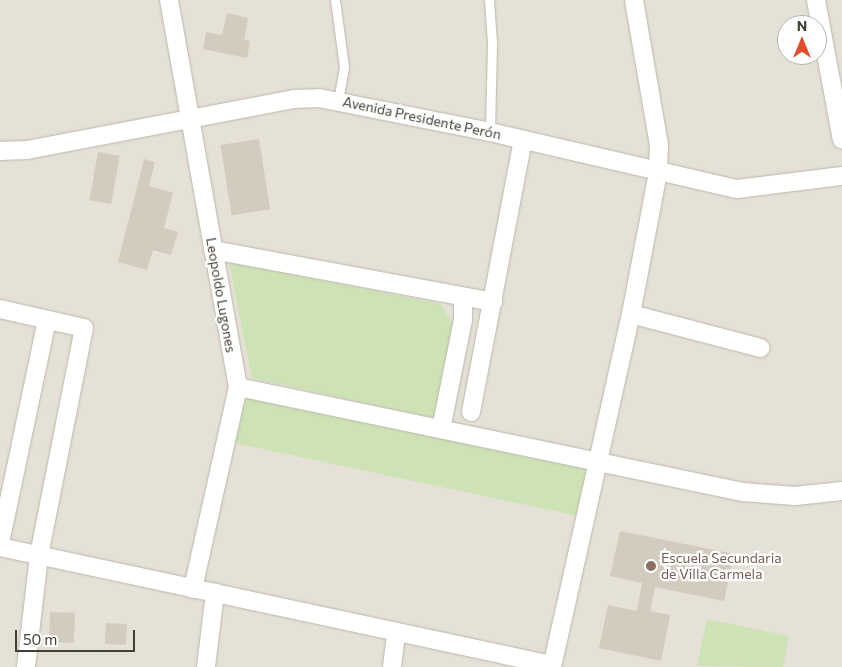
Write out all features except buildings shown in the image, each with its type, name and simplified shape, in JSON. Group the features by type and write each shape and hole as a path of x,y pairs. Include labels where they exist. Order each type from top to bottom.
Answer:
{"street":[{"name":"Leopoldo Lugones","path":"169,0 238,387 192,589"},
{"path":"0,548 552,666 631,314 658,172 658,145 634,0"},
{"path":"816,0 842,140"},
{"name":"Avenida Presidente Perón","path":"0,150 28,150 294,99 338,100 490,132 737,189 842,176"},
{"path":"471,412 523,140"},
{"path":"213,250 493,302"},
{"path":"440,429 463,320 463,297"},
{"path":"0,309 84,328 39,556 26,667"},
{"path":"631,314 760,348"},
{"path":"0,543 47,320"},
{"path":"238,387 767,496 842,491"},
{"path":"206,667 215,594"},
{"path":"392,667 396,632"}],"lane":[{"path":"336,0 344,66 338,100"},
{"path":"489,0 492,43 490,132"}],"shaded area":[{"path":"0,0 842,0 842,667 0,667"}],"green space":[{"path":"229,262 441,304 453,325 435,418 252,378"},
{"path":"245,397 586,470 577,516 235,443"},
{"path":"707,619 789,636 783,667 697,666"}],"place":[{"name":"Escuela Secundaria de Villa Carmela","path":"651,566"}]}
